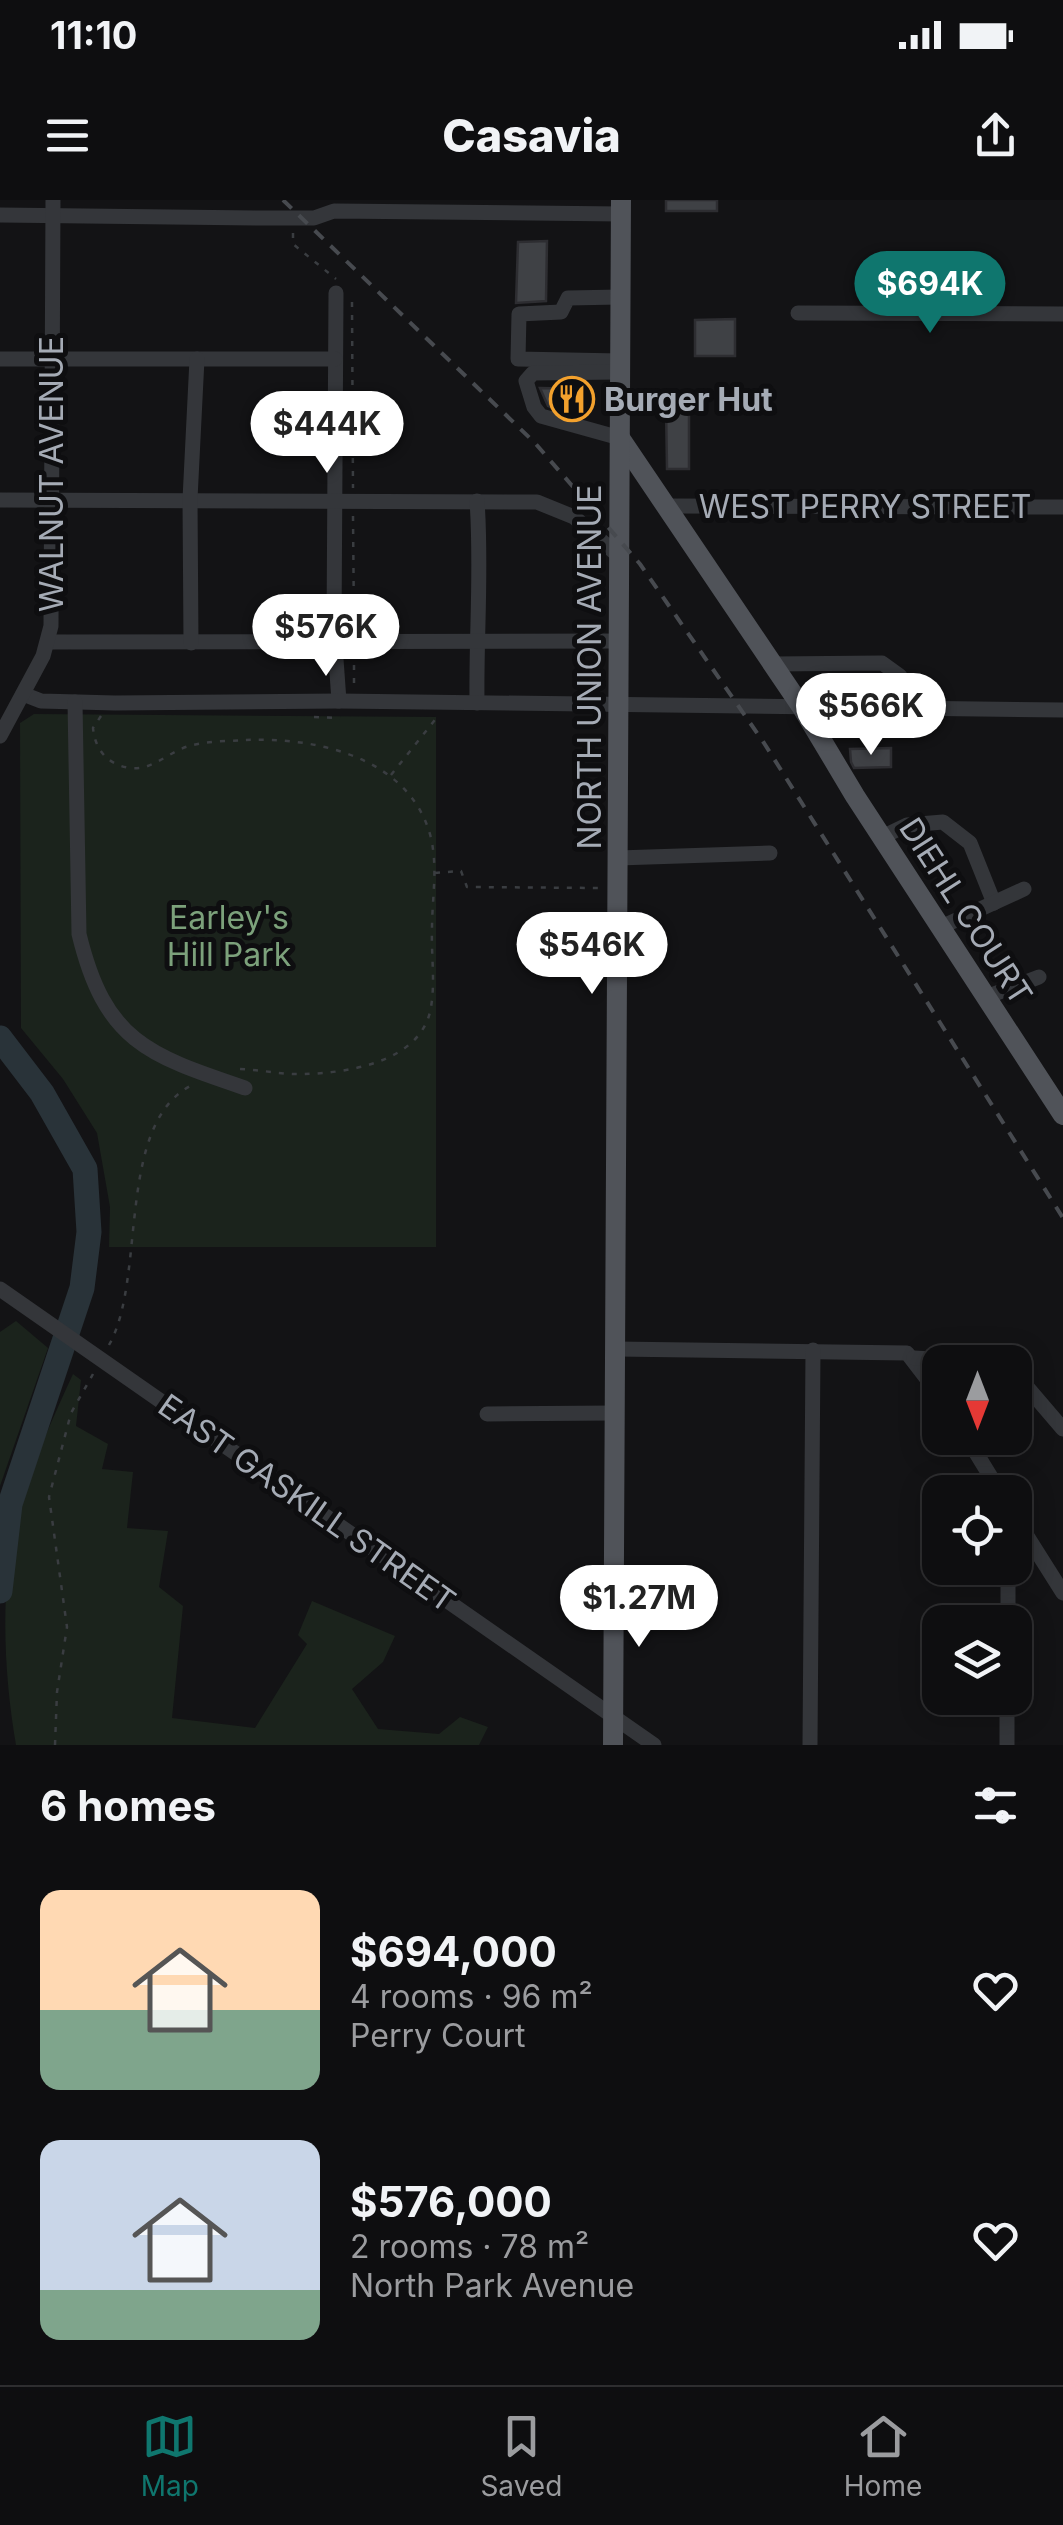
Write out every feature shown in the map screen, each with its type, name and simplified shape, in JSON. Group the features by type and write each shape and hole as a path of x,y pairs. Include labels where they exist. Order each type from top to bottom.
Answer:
{"main road":[{"name":"NORTH UNION AVENUE","path":"613,1745 621,207"},
{"name":"DIEHL COURT","path":"620,438 774,664 1063,1116"}],"street":[{"path":"0,215 53,208 314,218 334,206 621,207"},
{"name":"WALNUT AVENUE","path":"0,736 48,642 53,208"},
{"path":"336,293 334,643 339,701"},
{"path":"620,297 568,298 561,312 519,314 518,360 620,366"},
{"path":"798,313 1063,314"},
{"path":"0,358 335,360"},
{"path":"191,642 190,499 197,359"},
{"path":"620,366 530,375 528,390 541,416 620,438"},
{"path":"0,500 537,502 558,508 586,526 620,556"},
{"path":"478,501 482,570 476,642 478,703"},
{"name":"WEST PERRY STREET","path":"667,506 1063,507"},
{"path":"48,642 619,641"},
{"path":"774,664 882,663 900,676 906,709"},
{"path":"23,694 41,701 75,702 339,701 1063,710"},
{"path":"75,702 78,934 87,970 105,1007 128,1037 174,1064 245,1088"},
{"path":"882,837 906,825 943,822 970,843 994,903"},
{"path":"618,858 770,853"},
{"path":"941,927 1024,890"},
{"path":"986,997 1039,978"},
{"name":"EAST GASKILL STREET","path":"0,1290 654,1745"},
{"path":"616,1349 813,1350 922,1356"},
{"path":"810,1745 813,1350"},
{"path":"910,1355 922,1371"},
{"path":"1032,1393 1063,1429"},
{"path":"487,1414 615,1413"},
{"path":"1032,1544 1060,1589"},
{"path":"1006,1745 1007,1715"}],"path":[{"path":"391,775 448,702"},
{"path":"55,1745 57,1692 67,1628 49,1497 71,1413 122,1317 140,1184 158,1124 176,1093 224,1070 302,1075 378,1061 415,1041 428,1022 434,988 431,962 435,873 430,835 391,775 360,756 286,742 248,740 191,745 146,767 128,768 110,762 96,745 93,728 100,716"},
{"path":"435,873 460,870 467,887 618,888"}],"green space":[{"name":"Earley's Hill Park","path":"34,714 436,717 436,1247 109,1247 110,1207 97,1133 63,1079 21,1028 20,723"},
{"path":"16,1321 48,1348 0,1486 0,1332"},
{"path":"73,1374 81,1380 76,1426 108,1444 102,1469 133,1472 127,1528 168,1531 159,1587 183,1606 172,1718 255,1728 307,1644 298,1635 312,1601 395,1636 383,1662 352,1689 378,1729 439,1734 460,1717 488,1727 479,1745 16,1745 5,1635 10,1551 26,1485"}],"building":[{"path":"666,200 717,200 717,211 666,211"},
{"path":"547,241 546,301 516,303 518,242"},
{"path":"735,319 735,356 695,356 695,320"},
{"path":"540,388 587,389 587,405 561,404 560,410 548,406"},
{"path":"689,405 689,469 667,469 666,406"},
{"path":"891,748 891,767 854,768 851,762 850,749"}],"waterway":[{"path":"0,1038 42,1093 85,1169 89,1232 82,1288 10,1504 0,1591"}],"railway":[{"path":"283,200 535,443 640,564 764,743 1063,1218"}],"place":[{"name":"Burger Hut","path":"572,399"}]}
